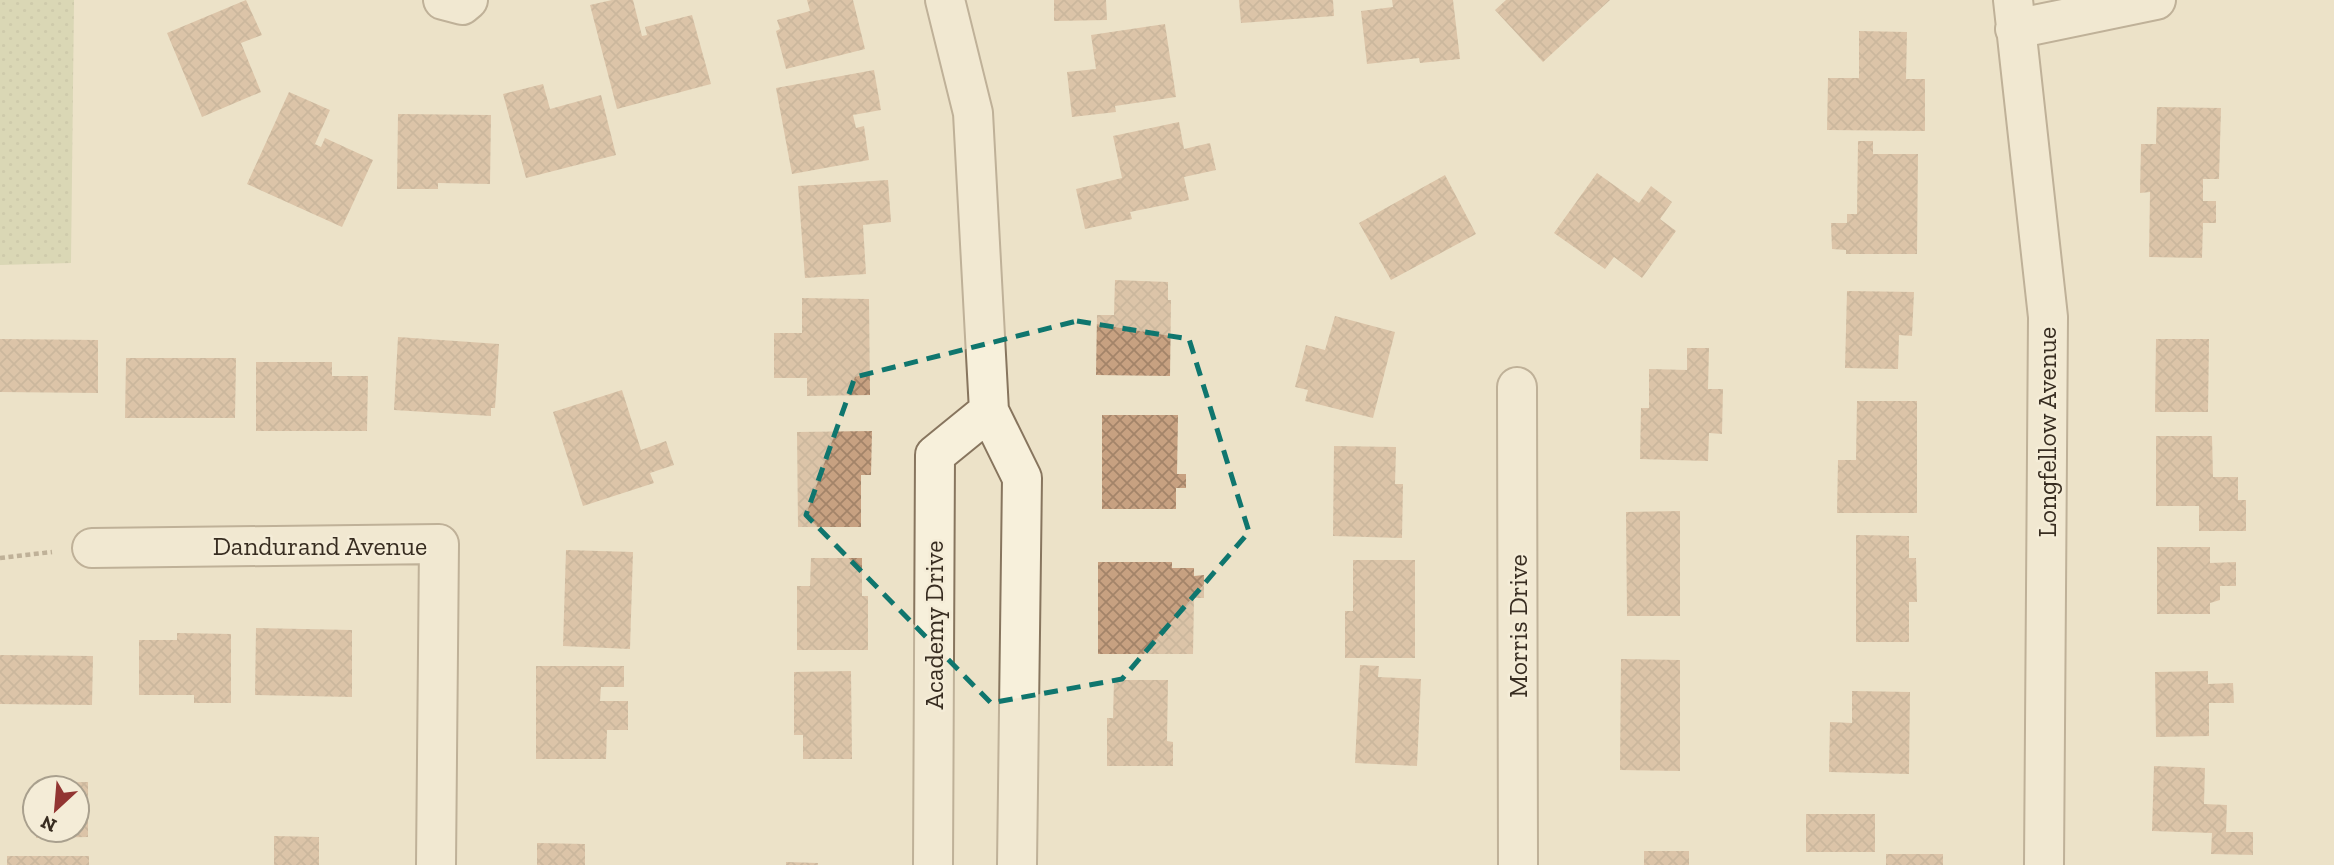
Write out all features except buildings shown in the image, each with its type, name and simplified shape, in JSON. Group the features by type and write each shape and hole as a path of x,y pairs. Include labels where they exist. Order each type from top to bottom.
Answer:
{"street":[{"path":"443,0 461,5 468,0"},
{"path":"945,0 973,113 989,411 1022,478 1017,865"},
{"path":"2014,15 2156,0"},
{"name":"Longfellow Avenue","path":"2014,15 2048,317 2044,865"},
{"name":"Morris Drive","path":"1517,387 1518,865"},
{"name":"Academy Drive","path":"933,865 935,455 989,411"},
{"name":"Dandurand Avenue","path":"92,548 439,544 436,865"}],"path":[{"path":"0,558 92,548"}],"highlighted area":[{"path":"1077,321 1189,339 1249,532 1122,679 991,703 806,515 855,377"}],"green space":[{"path":"0,0 74,0 71,263 0,265"}]}
